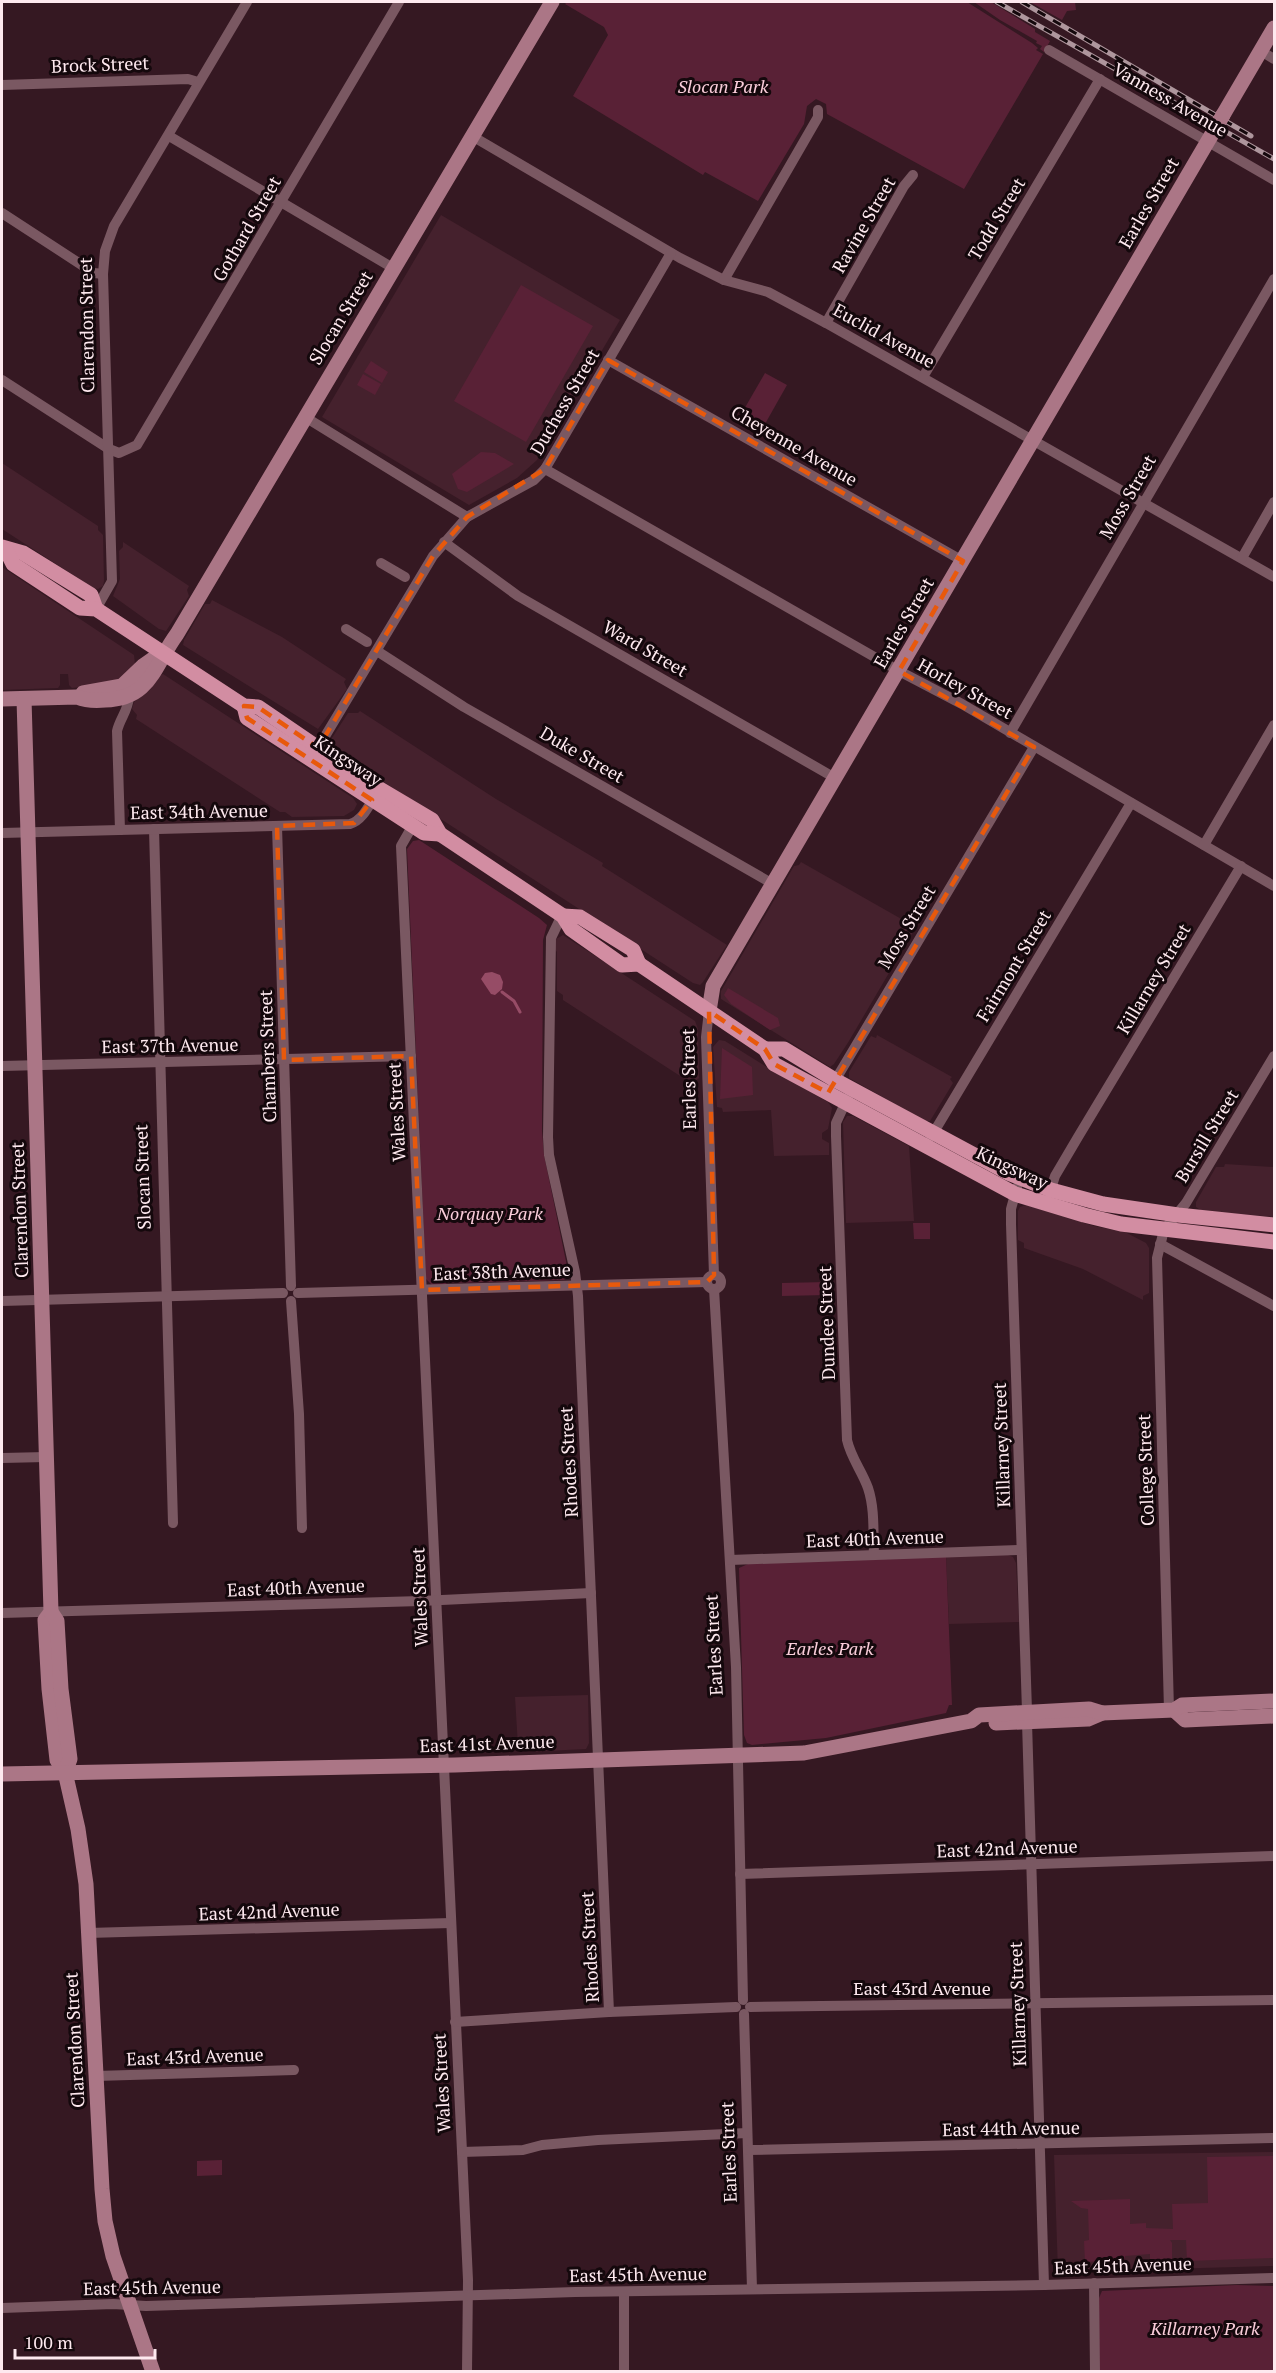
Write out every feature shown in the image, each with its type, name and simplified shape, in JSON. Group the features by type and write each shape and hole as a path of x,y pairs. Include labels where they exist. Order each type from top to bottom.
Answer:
{"main road":[{"name":"Kingsway","path":"4,548 13,564 80,608 96,609 244,706 258,706 318,748 412,825 424,833 440,834"},
{"name":"Kingsway","path":"244,706 247,718 376,794 432,820 440,834 563,915 571,929 622,964 639,964 765,1049 784,1049 832,1087 929,1139 1015,1194 1275,1225"},
{"name":"Kingsway","path":"929,1139 1020,1178 1048,1197 1102,1220 1162,1237 1275,1242"}],"street":[{"name":"Clarendon Street","path":"96,609 112,581 103,274 105,251 114,226 247,2"},
{"name":"Gothard Street","path":"109,449 119,453 137,446 399,2"},
{"name":"Slocan Street","path":"120,830 117,732 120,720 128,710 126,691 143,666 163,652 177,634 552,2"},
{"name":"Earles Street","path":"752,2289 738,1755 730,1560 712,1282 706,1037 711,990 1211,135 1223,115 1268,55 1275,28"},
{"name":"Vanness Avenue","path":"1049,50 1100,79 1211,135 1275,180"},
{"name":"Brock Street","path":"2,85 188,79 198,82"},
{"name":"Todd Street","path":"923,377 1100,79"},
{"path":"724,280 818,117 818,110"},
{"path":"169,136 393,268"},
{"name":"Euclid Avenue","path":"472,136 671,253 724,280 768,292 826,323 1275,577"},
{"name":"Ravine Street","path":"826,323 904,186 913,175"},
{"path":"2,213 94,273 103,274"},
{"name":"Duchess Street","path":"318,748 433,556 444,542 467,517 534,480 545,469 671,253"},
{"name":"Moss Street","path":"1010,733 1275,279"},
{"name":"Cheyenne Avenue","path":"608,360 963,561"},
{"path":"2,380 109,449"},
{"path":"305,417 467,517"},
{"name":"Horley Street","path":"545,469 1275,886"},
{"path":"1242,558 1275,502"},
{"name":"Ward Street","path":"444,542 518,596 835,778"},
{"path":"381,562 405,577"},
{"path":"346,629 367,642"},
{"name":"Duke Street","path":"377,651 464,707 773,884"},
{"path":"2,699 77,697 85,692 126,691"},
{"name":"Clarendon Street","path":"24,699 51,1612 57,1621 61,1689 70,1759 65,1772 78,1829 86,1884 105,2221 113,2256 153,2372"},
{"path":"1204,845 1275,725"},
{"name":"Moss Street","path":"832,1087 1034,747"},
{"name":"East 34th Avenue","path":"2,833 354,823 376,794"},
{"name":"Fairmont Street","path":"929,1139 1131,803"},
{"name":"Wales Street","path":"412,825 401,846 462,2152 468,2295 467,2372"},
{"name":"Chambers Street","path":"277,826 291,1293 299,1414 302,1528"},
{"name":"Slocan Street","path":"154,829 173,1523"},
{"name":"Killarney Street","path":"1048,1197 1055,1176 1240,866"},
{"name":"Rhodes Street","path":"563,915 551,938 548,1137 549,1155 577,1286 609,2012"},
{"name":"East 37th Avenue","path":"2,1066 411,1056"},
{"name":"Bursill Street","path":"1162,1237 1178,1215 1275,1056"},
{"name":"Dundee Street","path":"848,1095 836,1123 847,1440 849,1451 867,1486 872,1502 874,1555"},
{"name":"Killarney Street","path":"1020,1178 1011,1209 1011,1224 1044,2285"},
{"path":"1162,1237 1275,1306"},
{"name":"College Street","path":"1162,1237 1156,1258 1172,1710"},
{"name":"East 38th Avenue","path":"2,1301 712,1282"},
{"path":"2,1458 46,1457"},
{"name":"East 40th Avenue","path":"730,1560 1022,1550"},
{"name":"East 40th Avenue","path":"2,1613 591,1593"},
{"name":"East 41st Avenue","path":"2,1774 444,1765 815,1751 970,1720 979,1715 1027,1716 1089,1709 1102,1713 1172,1710 1182,1705 1275,1701"},
{"name":"East 41st Avenue","path":"1172,1710 1185,1720 1275,1716"},
{"name":"East 42nd Avenue","path":"740,1874 1275,1856"},
{"name":"East 42nd Avenue","path":"88,1933 451,1923"},
{"name":"East 43rd Avenue","path":"455,2022 609,2012 743,2007 1035,2005 1275,2000"},
{"name":"East 43rd Avenue","path":"96,2076 294,2070"},
{"path":"462,2152 523,2150 542,2145 598,2140 747,2133"},
{"name":"East 44th Avenue","path":"748,2150 1275,2138"},
{"name":"East 45th Avenue","path":"2,2307 1275,2278"},
{"path":"1094,2283 1095,2372"},
{"path":"624,2292 624,2372"}],"highlighted area":[{"path":"608,360 963,561 899,671 1034,747 828,1093 774,1064 765,1049 709,1011 714,1275 707,1282 422,1290 411,1056 284,1060 277,826 354,823 372,800 247,718 244,706 258,707 318,748 433,556 467,517 545,469"}],"shaded area":[{"path":"441,215 620,320 537,460 517,478 469,505 322,417"},
{"path":"2,463 98,526 98,530 103,535 103,586 98,589 93,588 2,529"},
{"path":"123,542 189,586 187,590 189,596 166,631 159,629 113,596 120,579 119,551 123,547"},
{"path":"2,567 134,655 135,664 122,679 103,685 72,688 69,685 68,674 60,674 58,688 2,690"},
{"path":"212,600 282,637 346,679 344,682 347,689 318,729 183,645 205,604 210,604"},
{"path":"163,674 353,798 357,804 354,810 344,816 292,817 285,812 280,812 136,719 137,715 132,709 134,702 157,677"},
{"path":"360,711 496,799 603,863 602,866 727,945 703,982 700,985 693,983 333,749 330,741 348,713"},
{"path":"801,862 912,925 913,932 849,1041 830,1067 721,999 721,991 794,866"},
{"path":"563,935 695,1021 698,1029 699,1078 694,1085 563,1000 563,995 557,991 557,952 555,949 556,939"},
{"path":"492,972 500,975 503,982 502,989 495,995 491,994 481,979 485,973"},
{"path":"877,1035 952,1077 950,1079 953,1083 930,1121 925,1121 849,1078 849,1072 871,1036 876,1038"},
{"path":"719,1040 725,1041 828,1102 832,1108 828,1129 822,1133 822,1139 829,1143 829,1155 774,1156 771,1110 723,1112 722,1108 717,1107 713,1047"},
{"path":"847,1116 853,1116 909,1146 914,1221 846,1223 843,1122"},
{"path":"1225,1164 1274,1167 1274,1217 1202,1211 1196,1207 1196,1202 1216,1167 1224,1167"},
{"path":"1026,1205 1094,1226 1125,1232 1146,1243 1149,1248 1149,1293 1143,1296 1143,1300 1083,1269 1024,1248 1024,1243 1018,1240 1018,1211 1020,1207"},
{"path":"1006,1554 1013,1557 1016,1563 1019,1622 949,1624 946,1556"},
{"path":"588,1695 589,1743 586,1749 525,1752 518,1746 515,1697"},
{"path":"1274,2152 1274,2266 1058,2272 1054,2155"}],"green space":[{"name":"Slocan Park","path":"567,2 967,2 1032,43 1038,48 1036,50 1043,54 964,189 827,114 826,104 816,99 807,106 804,124 758,201 705,172 703,175 573,96 608,35 604,27 565,4"},
{"path":"974,2 991,2 1035,29 1035,32 1050,41 1044,52 1040,49 1042,46 1036,43 1037,41"},
{"path":"1030,2 1075,2 1076,10 1067,11 1062,20"},
{"path":"521,285 593,326 526,442 454,401"},
{"path":"371,361 388,372 382,383 364,372"},
{"path":"765,373 787,385 761,431 739,418"},
{"path":"363,374 381,384 375,395 357,385"},
{"path":"481,452 495,453 514,464 467,492 458,489 452,474"},
{"name":"Norquay Park","path":"419,840 547,925 543,940 542,1131 544,1155 569,1275 564,1280 432,1285 426,1279 407,849 413,841"},
{"path":"728,988 778,1018 780,1026 770,1030 731,1004 724,995"},
{"path":"722,1048 752,1067 753,1095 720,1099"},
{"path":"913,1223 930,1223 930,1239 914,1239"},
{"path":"827,1282 827,1295 782,1296 782,1283"},
{"name":"Earles Park","path":"946,1556 952,1705 949,1705 946,1713 826,1738 752,1745 747,1743 744,1735 739,1568 748,1564"},
{"path":"1274,2156 1274,2258 1187,2261 1186,2240 1170,2240 1172,2263 1150,2263 1150,2254 1125,2256 1125,2266 1108,2267 1107,2261 1085,2262 1084,2241 1089,2240 1088,2209 1081,2208 1071,2201 1130,2199 1130,2224 1146,2223 1146,2228 1173,2229 1172,2204 1208,2203 1207,2157"},
{"path":"222,2160 222,2175 197,2176 197,2161"},
{"name":"Killarney Park","path":"1237,2285 1274,2286 1274,2371 1099,2372 1099,2298 1102,2291"}],"waterway":[{"path":"502,992 514,1001 520,1012"}],"railway":[{"path":"997,2 1274,159"},
{"path":"1022,2 1251,136"}]}
